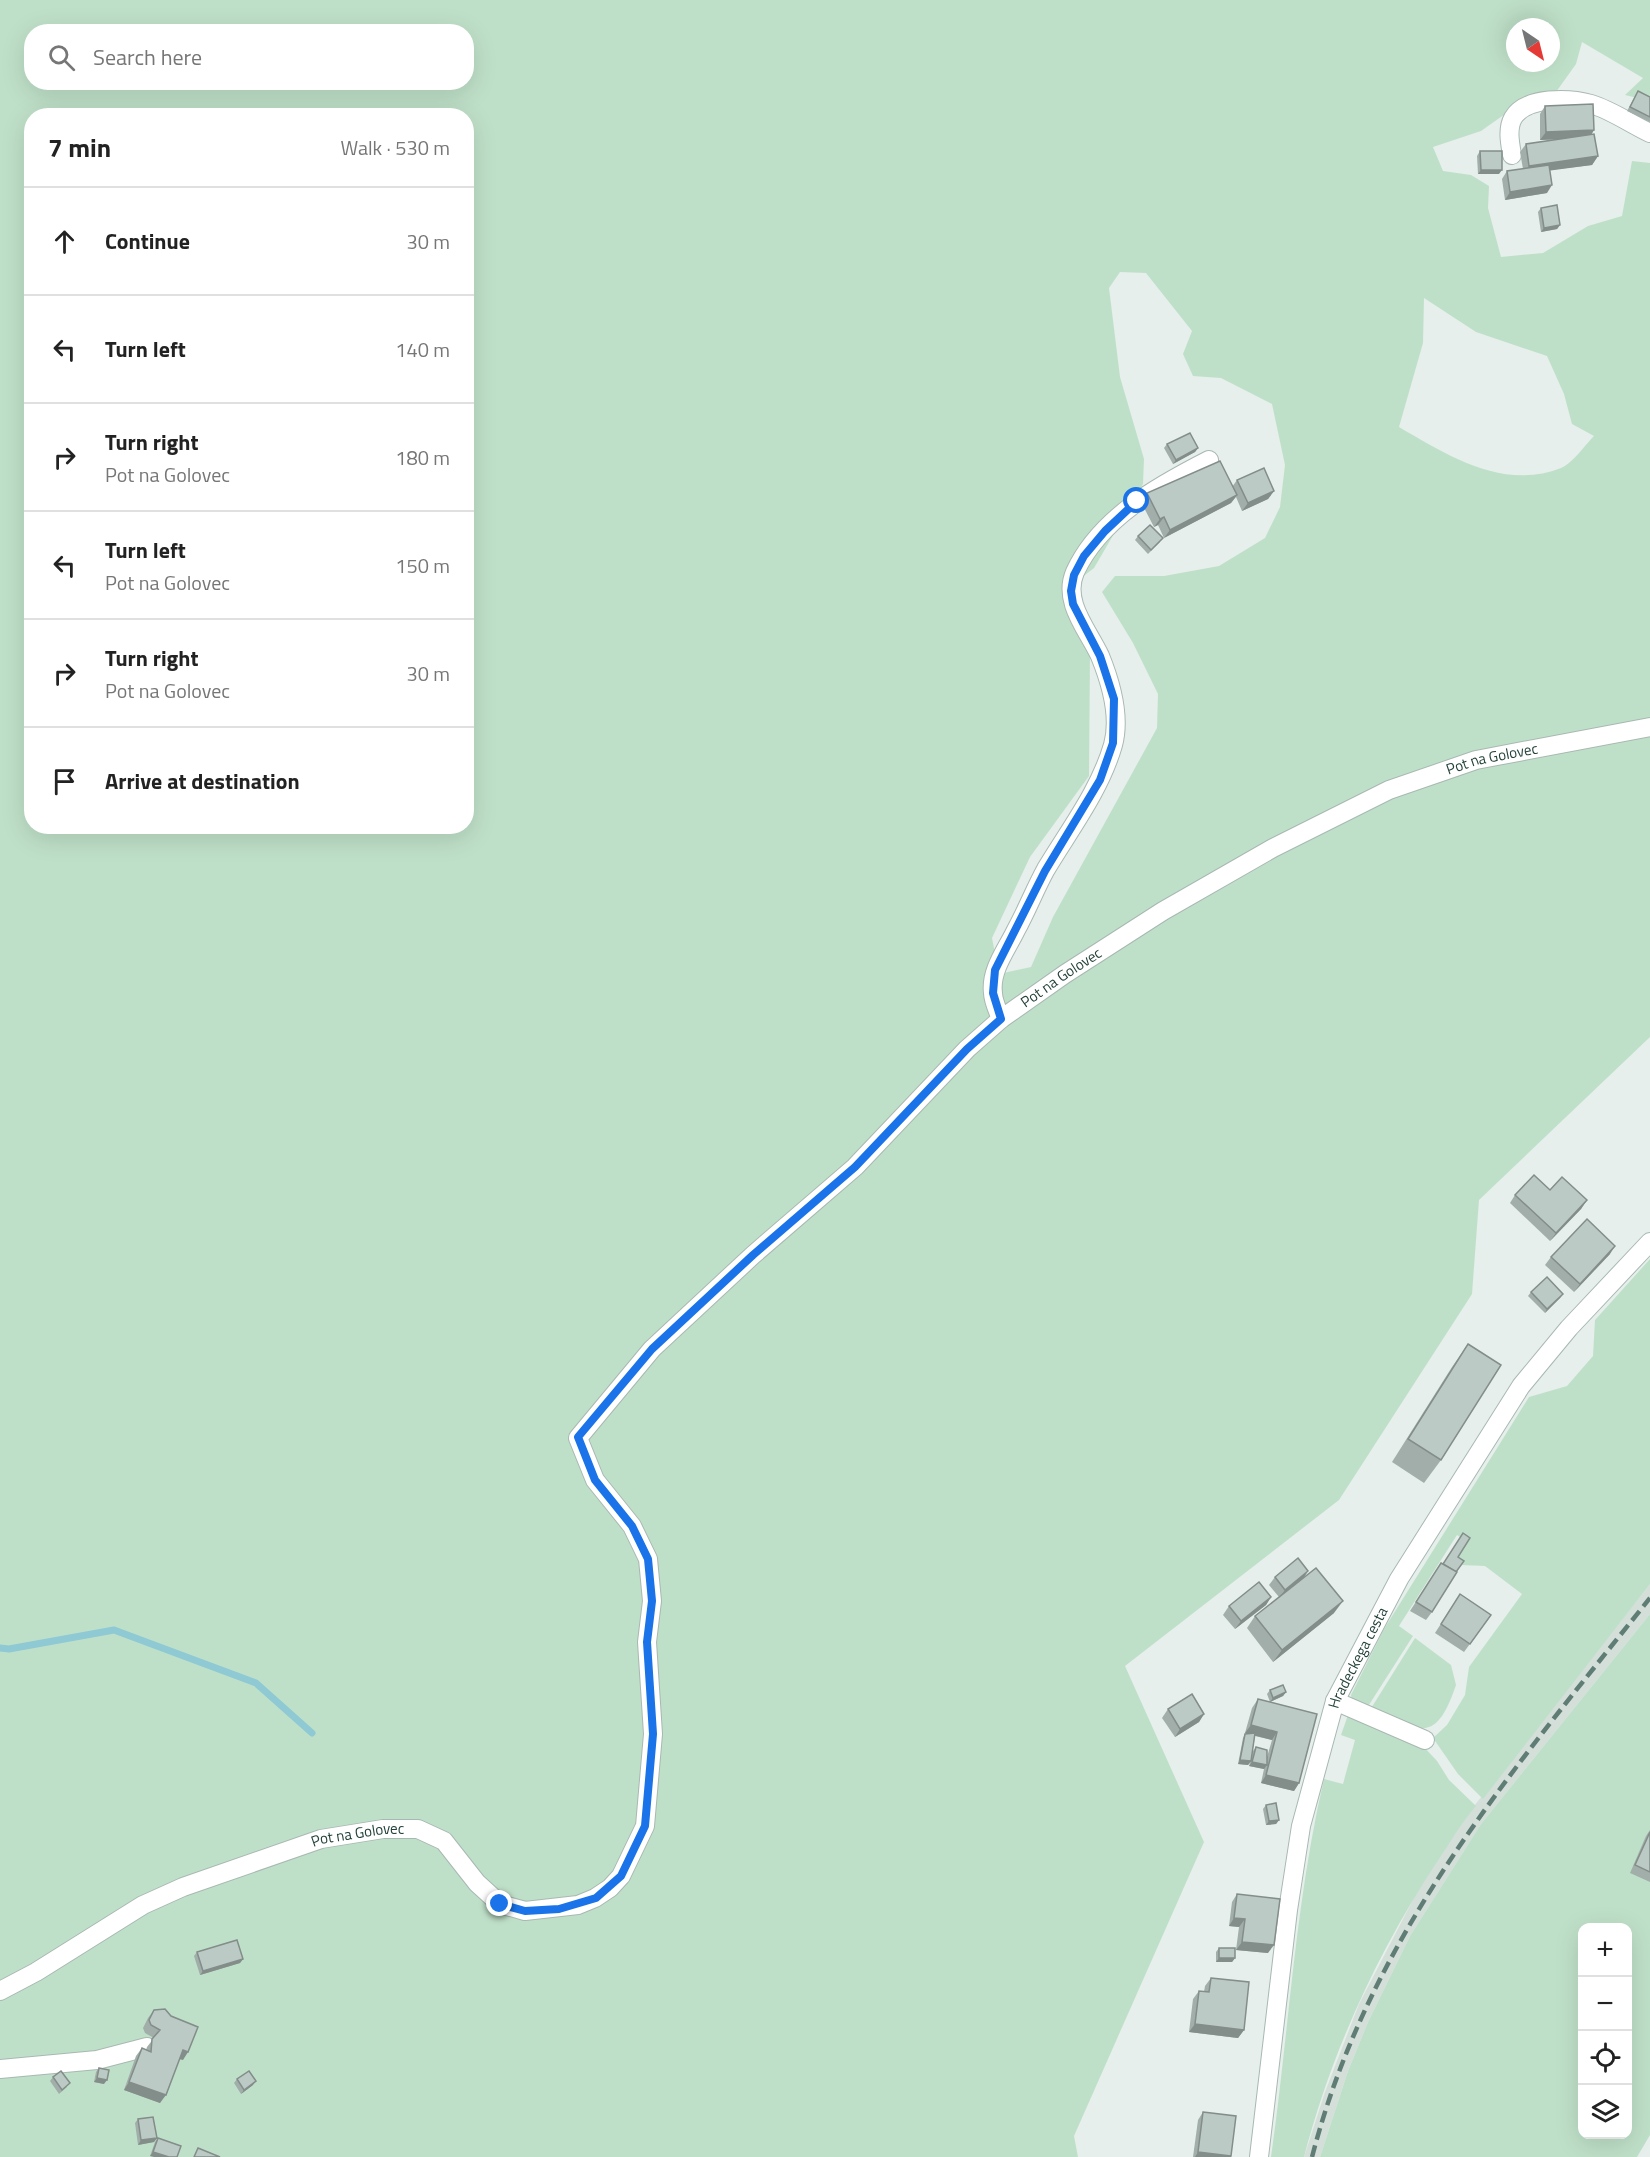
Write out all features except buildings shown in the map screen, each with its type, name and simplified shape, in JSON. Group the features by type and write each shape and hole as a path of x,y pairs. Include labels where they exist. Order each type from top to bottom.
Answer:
{"street":[{"path":"1512,155 1509,133 1513,118 1525,106 1547,101 1592,104 1650,133"},
{"path":"1001,1019 993,993 995,970 1045,871 1100,780 1113,743 1114,699 1100,656 1073,604 1071,591 1074,575 1084,556 1105,531 1137,501 1169,480 1209,460"},
{"name":"Pot na Golovec","path":"0,1991 36,1972 143,1905 183,1887 321,1839 383,1829 418,1829 444,1841 477,1883 500,1904 525,1911 578,1905 596,1898 610,1888 621,1876 645,1826 653,1734 647,1642 652,1601 648,1559 632,1526 595,1480 578,1437 652,1349 753,1255 855,1167 967,1049 1001,1019 1065,974 1163,911 1273,848 1389,790 1476,760 1650,727"},
{"name":"Hradeckega cesta","path":"1259,2157 1288,1910 1301,1826 1335,1701 1385,1603 1521,1386 1569,1328 1650,1242"},
{"path":"1335,1701 1425,1740"},
{"path":"0,2069 97,2060 147,2047"}],"shaded area":[{"path":"1650,1584 1650,1614 1481,1824 1410,1936 1368,2022 1348,2071 1320,2157 1304,2157 1325,2092 1359,2004 1417,1892 1463,1820"}],"green space":[{"path":"0,0 1650,0 1650,101 1625,95 1643,78 1582,42 1576,64 1556,92 1522,102 1481,131 1433,147 1443,171 1471,175 1489,186 1488,208 1501,257 1543,253 1588,226 1622,216 1632,161 1650,163 1650,1037 1479,1200 1472,1294 1339,1500 1125,1666 1204,1842 1074,2136 1078,2157 0,2157","holes":["1120,272 1146,273 1192,331 1183,354 1193,376 1221,378 1272,404 1285,465 1280,507 1265,538 1219,566 1164,576 1115,576 1102,592 1133,643 1158,694 1157,728 1053,917 1031,967 999,974 992,938 1030,857 1089,776 1090,653 1064,591 1094,568 1143,484 1144,459 1120,377 1109,288","1424,298 1476,332 1547,356 1564,394 1572,424 1594,436 1565,466 1539,474 1497,473 1456,458 1399,427 1423,343"]},
{"path":"1650,1259 1650,1584 1483,1799 1458,1774 1433,1738 1447,1725 1465,1695 1469,1667 1522,1594 1485,1566 1461,1565 1455,1561 1460,1537 1457,1535 1399,1626 1413,1636 1367,1708 1352,1700 1351,1695 1384,1629 1529,1397 1567,1386 1593,1356 1595,1320"},
{"path":"1650,1614 1650,2135 1637,2157 1320,2157 1348,2071 1368,2022 1410,1936 1481,1824"},
{"path":"1415,1638 1451,1665 1456,1685 1441,1718 1423,1728 1401,1723 1370,1710"},
{"path":"1348,1715 1420,1743 1437,1761 1449,1780 1476,1806 1460,1826 1415,1896 1376,1967 1342,2041 1304,2157 1271,2157 1299,1920 1314,1826 1324,1779 1343,1784 1355,1740 1341,1735"}],"waterway":[{"path":"0,1648 9,1649 114,1630 256,1683 312,1733"}],"railway":[{"path":"1312,2157 1337,2077 1369,2001 1407,1929 1450,1860 1497,1793 1650,1598"}],"route":[{"path":"500,1904 525,1911 559,1909 596,1898 621,1876 645,1826 653,1734 647,1642 652,1601 648,1559 632,1526 595,1480 578,1437 652,1349 753,1255 855,1167 967,1049 1001,1019 993,993 995,970 1045,871 1100,780 1113,743 1116,718 1114,699 1100,656 1073,604 1071,591 1074,575 1084,556 1105,531 1137,501"}]}
